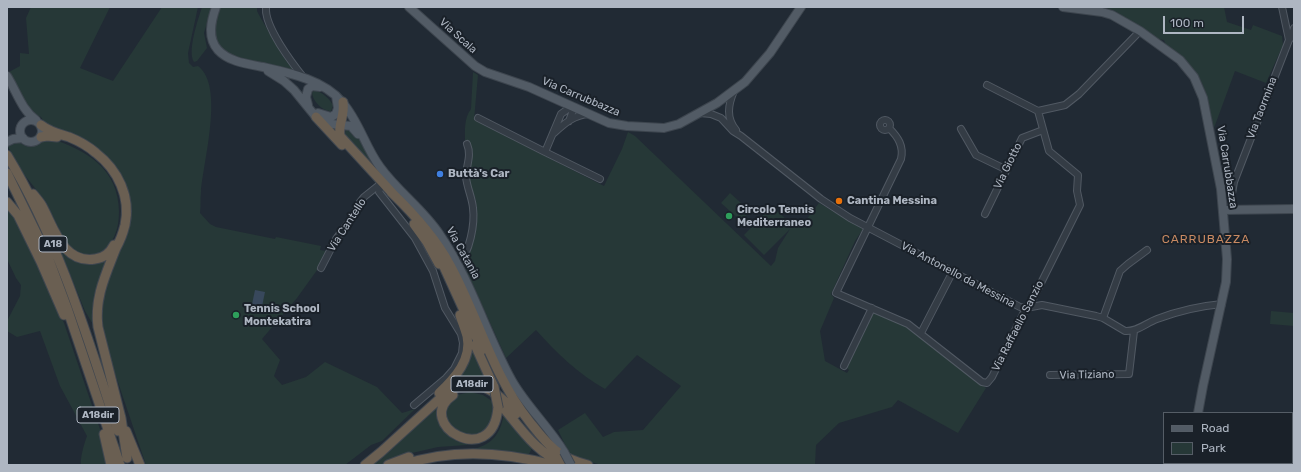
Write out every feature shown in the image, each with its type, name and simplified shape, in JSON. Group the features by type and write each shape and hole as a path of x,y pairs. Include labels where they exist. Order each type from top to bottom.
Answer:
{"highway":[{"path":"343,102 344,110 340,125 340,136 418,224 437,252 496,389 500,408 499,426 493,436 485,443 473,447 419,454 388,465"},
{"path":"312,111 416,226 427,242 440,266 496,389"},
{"path":"39,123 54,133 75,140 96,153 113,170 123,189 126,210 125,225 103,281 99,294 97,313 120,465"},
{"path":"22,180 42,204 59,240 68,251 80,258 92,260 102,258 110,252 120,232 123,217 122,197 114,177 98,158 80,146 53,136 41,137"},
{"name":"A18","path":"8,156 22,180 67,278 87,335 114,421"},
{"name":"A18","path":"7,173 48,257 68,308 86,365 114,421"},
{"path":"391,192 413,213 450,264 497,370 520,410 533,427 555,450 569,459 588,465"},
{"path":"7,202 18,215 41,262 71,332 82,351"},
{"path":"357,465 381,445 458,374 467,353 468,341 453,294"},
{"name":"A18dir","path":"86,365 91,393 107,444 111,465"},
{"name":"A18dir","path":"365,465 447,392 458,386 470,384 482,386 497,394 509,405 544,446 560,458 577,465"},
{"path":"500,408 494,428 480,441 469,442 455,437 448,431 444,422 443,408 450,397 464,390 480,392 490,396 501,405 526,435 541,450 557,461 568,465"},
{"path":"114,421 128,461"},
{"path":"114,421 140,465"},
{"path":"403,465 437,456 474,453 505,455 554,465"}],"main road":[{"name":"Via Catania","path":"216,7 211,27 214,43 218,49 228,57 304,78 322,86 343,102 363,136 371,154 386,175 432,223 458,264 512,381 526,404 554,437 572,465"},
{"name":"Via Scala","path":"410,7 475,66 495,76"},
{"name":"Via Carrubbazza","path":"495,76 529,87 604,121 618,125 659,128 679,124 717,103 751,76 770,53 801,7"},
{"name":"Via Carrubbazza","path":"1063,7 1112,15 1140,31 1180,60 1188,69 1199,87 1203,98 1226,210 1227,259 1226,282 1222,304 1198,412"},
{"path":"250,64 284,81 312,111 331,124 351,126 371,154"},
{"path":"7,76 22,105 26,111 39,123 43,131 41,137 32,142 23,138 13,139 7,142"},
{"path":"318,86 334,94 338,108 334,116 328,117 312,111 307,91 309,87 318,86"},
{"path":"22,105 21,127 23,138"},
{"path":"7,138 28,120 39,123"},
{"path":"1226,210 1294,209"}],"street":[{"name":"Via Catania","path":"266,7 268,21 284,51 304,78"},
{"path":"1282,7 1289,40"},
{"name":"Via Taormina","path":"1226,210 1234,182 1294,28"},
{"path":"987,85 1038,111 1065,105 1080,94 1140,31"},
{"path":"734,91 730,100 729,114 734,128 741,136"},
{"path":"545,152 561,114 559,104 553,98"},
{"path":"717,103 729,114"},
{"path":"717,103 721,118"},
{"path":"561,114 572,106"},
{"path":"569,121 572,113 572,106"},
{"name":"Via Raffaello Sanzio","path":"889,128 901,143 901,159 836,293 903,321 921,333 982,382 987,383 992,377 1026,308 1032,301 1080,205 1077,191 1078,175 1050,151 1038,111"},
{"path":"699,113 721,118"},
{"path":"554,133 578,116 589,114"},
{"path":"478,118 600,179"},
{"name":"Via Antonello da Messina","path":"721,118 733,131 821,199 868,228 952,273 1020,308 1042,305 1103,318 1125,331 1134,331"},
{"path":"960,129 976,155 1007,170"},
{"name":"Via Giotto","path":"985,214 1022,138 1043,130"},
{"path":"458,264 465,256 472,232 474,217 467,182 467,170 470,155 470,150 467,144"},
{"path":"380,186 378,192 415,238 433,271 445,308 461,334 463,343 462,353 454,369 446,378 414,405"},
{"name":"Via Cantello","path":"321,268 336,239 354,214 360,202 364,197 380,186"},
{"path":"1103,318 1120,271 1147,250"},
{"path":"921,333 952,273"},
{"path":"1134,331 1157,319 1203,306 1222,304"},
{"path":"844,366 872,308"},
{"name":"Via Tiziano","path":"1050,375 1129,374 1134,331"}],"green space":[{"path":"31,7 110,7 80,68 113,81 162,7 198,7 188,53 189,63 193,67 198,66 206,76 210,90 211,107 200,213 210,224 216,227 275,239 276,237 321,246 320,250 326,251 320,266 297,298 262,339 280,360 274,376 282,385 306,377 325,362 377,387 402,413 415,409 382,441 371,445 345,465 146,465 102,335 100,323 103,291 127,232 119,173 64,133 45,123 41,117 33,113 27,107 9,72 20,66 20,53 29,54 26,18"},
{"path":"202,7 212,7 204,33 207,48 197,61 194,62 192,57 192,43"},
{"path":"219,7 257,7 259,15 282,55 295,73 247,61 224,50 217,41 214,27"},
{"path":"1103,7 1224,7 1227,22 1251,30 1253,25 1282,36 1283,45 1266,83 1235,71 1214,128 1205,90 1191,66 1166,45 1164,40 1157,39 1115,11"},
{"path":"473,72 478,75 474,120 604,186 622,149 628,132 635,136 771,266 775,261 778,248 790,229 764,255 744,235 772,206 793,226 806,220 819,203 863,229 855,241 831,294 834,298 820,331 825,361 847,373 849,370 847,368 873,314 876,312 907,326 986,388 958,433 898,400 892,407 839,423 816,445 815,465 602,465 571,457 558,430 585,413 603,437 614,432 643,430 681,386 637,355 605,389 586,377 568,362 536,330 506,358 463,263 472,242 476,216 476,201 468,174 472,156 472,147 465,140 466,120 471,109"},
{"path":"314,90 329,100 333,105 331,111 324,109 316,102 312,93"},
{"path":"348,128 354,130 378,170 423,217 444,244 458,268 512,386 557,447 539,428 510,388 456,270 442,245 425,223 391,189 348,140 345,134"},
{"path":"48,138 75,148 87,155 98,163 107,173 113,184 118,197 118,225 112,241 100,255 85,256 72,249 64,239 46,202 23,173 8,147 17,142 29,147"},
{"path":"730,193 750,211 741,221 721,203"},
{"path":"7,207 16,219 64,323 102,435 108,465 81,465 87,436 60,386 40,331 17,337 7,331 7,321 20,296 21,285 7,259"},
{"path":"58,245 66,253 109,259 94,326 85,311"},
{"path":"1271,311 1294,313 1294,326 1270,324"},
{"path":"471,345 488,385 447,388"},
{"path":"470,392 483,395 492,401 493,410 488,429 471,438 447,425 445,410 457,395"},
{"path":"446,397 443,429 454,439 467,445 438,447 412,453 382,465 368,465"},
{"path":"504,413 532,448 529,454 525,455 474,449 481,447 495,437 501,426"}],"water":[{"path":"255,290 265,292 261,311 251,309"}],"place":[{"name":"Buttà's Car","path":"440,174"},
{"name":"Cantina Messina","path":"839,201"},
{"name":"Circolo Tennis Mediterraneo","path":"729,216"},
{"name":"Tennis School Montekatira","path":"236,315"}],"district":[{"name":"CARRUBAZZA","path":"1206,240"}]}
